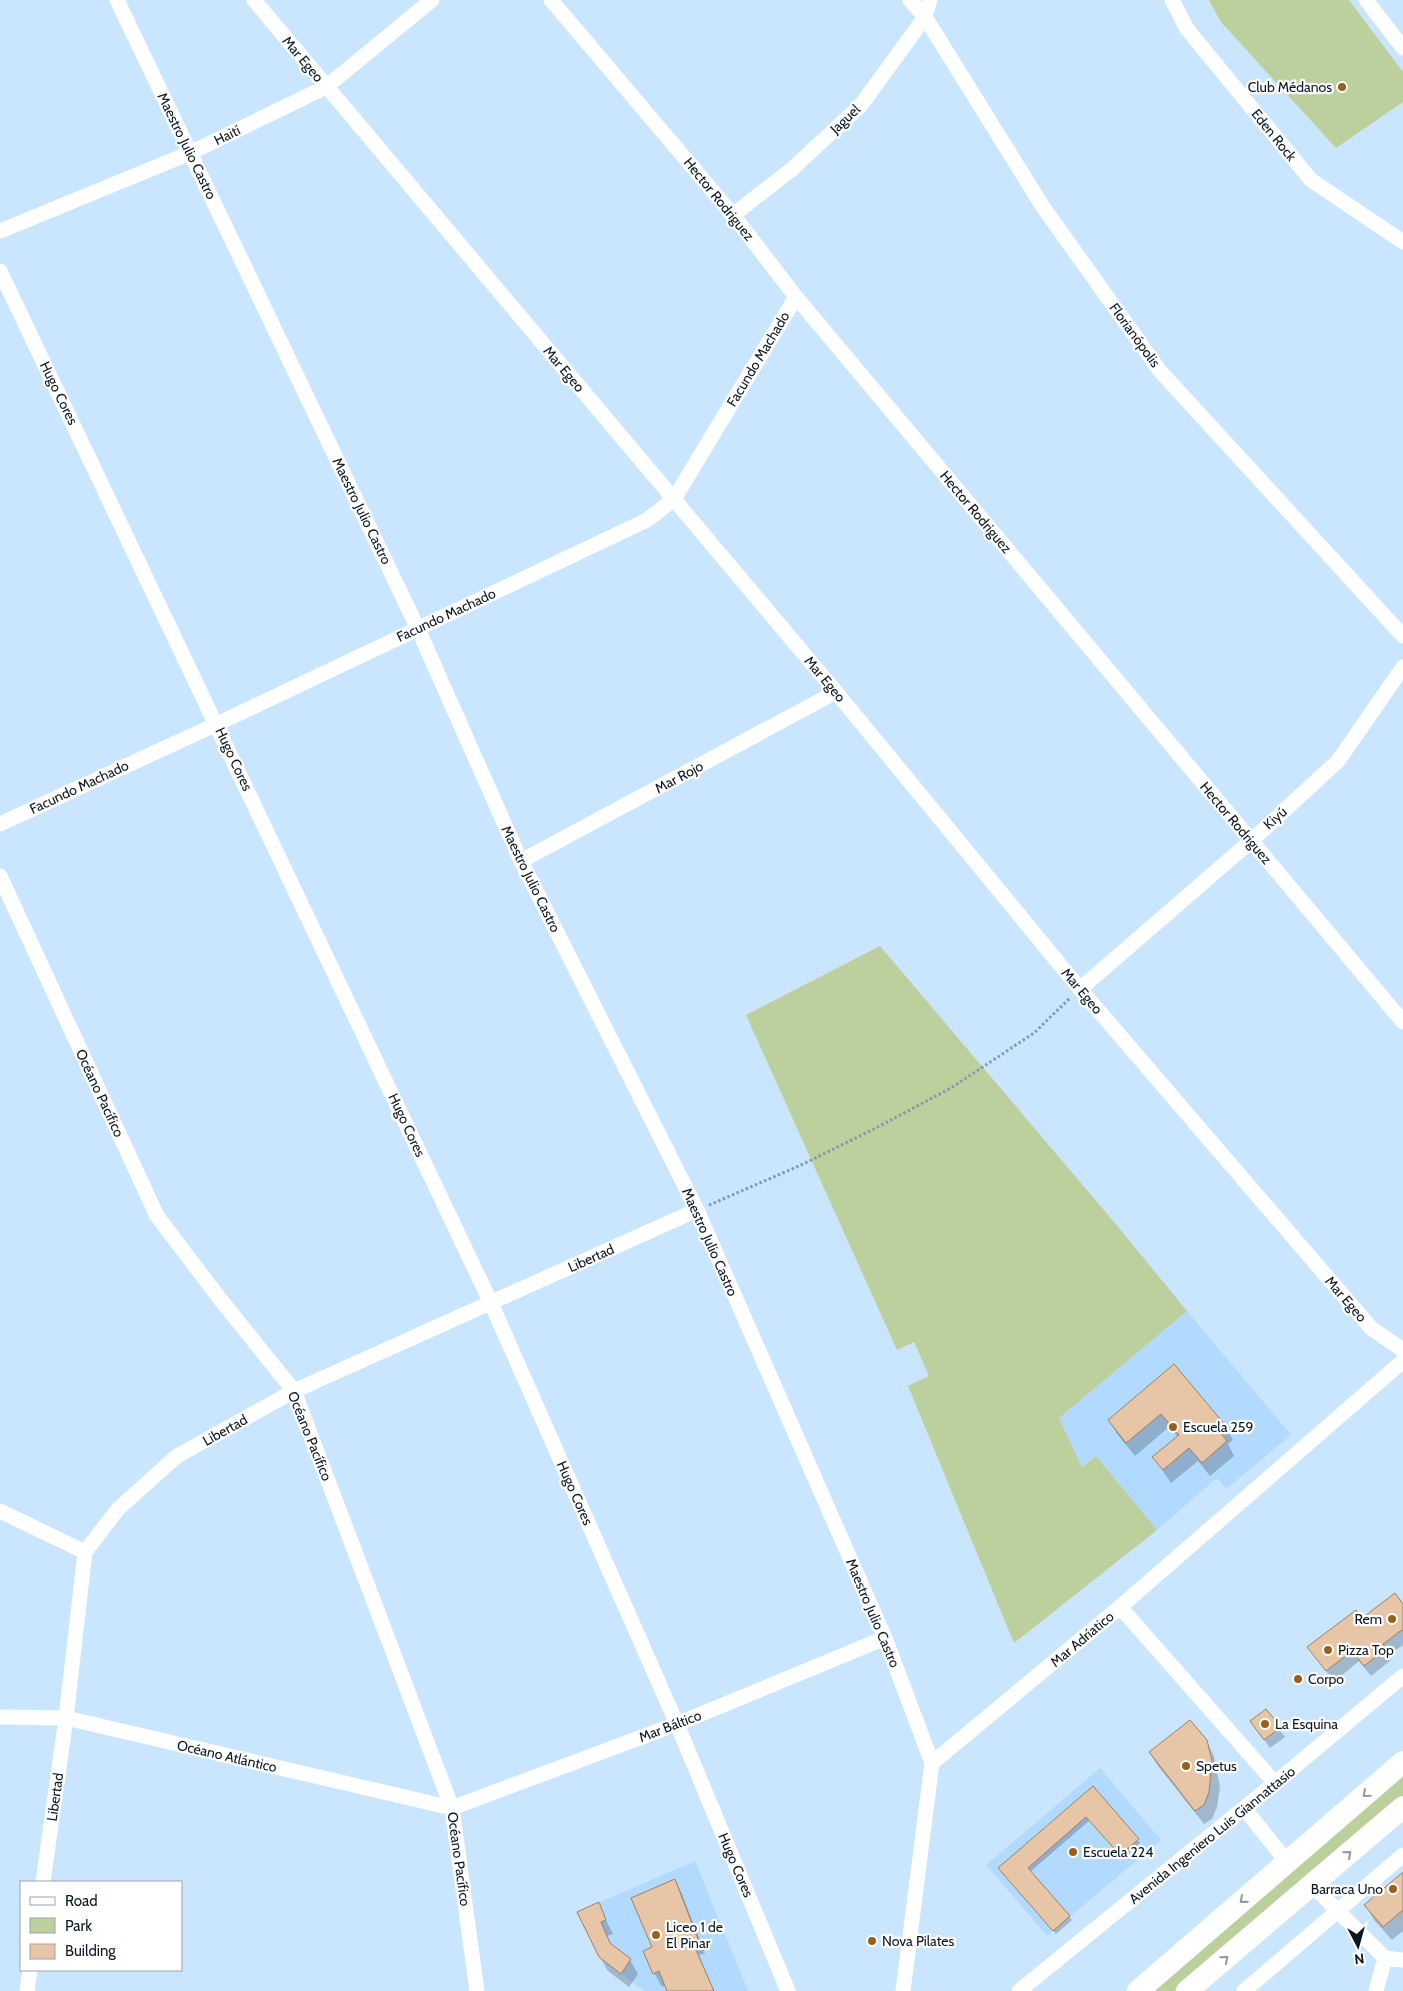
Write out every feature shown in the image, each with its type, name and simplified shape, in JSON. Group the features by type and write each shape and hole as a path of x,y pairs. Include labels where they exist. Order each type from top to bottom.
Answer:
{"main road":[{"path":"1138,1991 1403,1762"},
{"path":"1188,1991 1403,1807"}],"street":[{"name":"Maestro Julio Castro","path":"117,0 418,629 521,861 697,1210 885,1638 932,1764"},
{"name":"Mar Egeo","path":"254,0 836,692 1080,989 1371,1328 1403,1350"},
{"name":"Haití","path":"0,231 190,153 326,87 432,0"},
{"name":"Hector Rodriguez","path":"551,0 733,215 796,296 1403,1022"},
{"name":"Florianópolis","path":"910,0 925,17 1043,207 1160,371 1403,636"},
{"name":"Jaguel","path":"733,215 792,169 861,105 925,17 930,0"},
{"name":"Eden Rock","path":"1172,0 1187,29 1311,180 1403,242"},
{"path":"1366,0 1403,48"},
{"name":"Hugo Cores","path":"0,270 491,1302 677,1724 788,1991"},
{"name":"Facundo Machado","path":"0,824 217,724 647,520 674,499 796,296"},
{"name":"Kiyú","path":"1080,989 1251,841 1338,761 1403,667"},
{"name":"Mar Rojo","path":"521,861 836,692"},
{"name":"Océano Pacífico","path":"0,876 157,1216 220,1299 294,1391 452,1808 478,1991"},
{"name":"Libertad","path":"42,1881 66,1718 85,1552 118,1509 177,1456 294,1391 697,1210"},
{"name":"Mar Adríatico","path":"932,1764 1120,1607 1403,1361"},
{"path":"0,1511 85,1552"},
{"path":"1120,1607 1275,1783"},
{"name":"Mar Báltico","path":"452,1808 677,1724 885,1638"},
{"name":"Avenida Ingeniero Luis Giannattasio","path":"1019,1991 1275,1783 1400,1685"},
{"name":"Océano Atlántico","path":"0,1717 66,1718 452,1808"},
{"path":"903,1991 932,1764"},
{"path":"1244,1808 1287,1862"},
{"path":"1244,1991 1403,1855"},
{"path":"1312,1885 1385,1958 1403,1960"},
{"path":"1376,1991 1385,1958"},
{"path":"27,1991 30,1971"}],"path":[{"path":"697,1210 799,1166 874,1130 951,1088 1034,1033 1080,989"}],"shaded area":[{"name":"Escuela 259","path":"1187,1311 1291,1435 1226,1489 1217,1478 1157,1530 1096,1456 1082,1467 1059,1418"},
{"name":"Escuela 224","path":"1100,1768 1161,1840 1047,1936 986,1865"},
{"name":"Liceo 1 de El Pinar","path":"695,1861 748,1991 644,1991 599,1957 577,1912"}],"green space":[{"name":"Club Médanos","path":"1209,0 1349,0 1403,72 1403,102 1336,148 1221,22"},
{"path":"880,946 1187,1311 1059,1418 1082,1467 1096,1456 1157,1530 1014,1643 908,1386 929,1376 914,1342 897,1350 746,1015"},
{"path":"1403,1775 1403,1796 1174,1991 1150,1991"}],"building":[{"path":"1174,1364 1226,1426 1219,1431 1227,1441 1202,1463 1189,1448 1163,1470 1152,1457 1179,1435 1161,1414 1126,1443 1108,1420"},
{"path":"1395,1593 1403,1604 1403,1629 1383,1644 1386,1649 1364,1666 1352,1651 1326,1671 1307,1647 1356,1610 1362,1618"},
{"name":"La Esquina","path":"1266,1709 1281,1727 1264,1740 1250,1721"},
{"name":"Spetus","path":"1190,1720 1207,1740 1212,1761 1209,1792 1204,1805 1195,1811 1149,1752"},
{"path":"1093,1786 1139,1839 1120,1855 1086,1817 1028,1868 1070,1916 1053,1931 998,1868"},
{"name":"Barraca Uno","path":"1403,1872 1403,1910 1383,1927 1364,1905"},
{"path":"675,1879 698,1939 692,1941 714,1991 667,1991 659,1971 653,1974 643,1951 652,1947 631,1898"},
{"path":"599,1902 606,1920 601,1922 610,1943 631,1959 621,1974 599,1957 577,1912"}],"place":[{"name":"Club Médanos","path":"1342,87"},
{"name":"Escuela 259","path":"1173,1427"},
{"name":"Rem","path":"1392,1619"},
{"name":"Pizza Top","path":"1328,1650"},
{"name":"Corpo","path":"1298,1679"},
{"name":"La Esquina","path":"1265,1724"},
{"name":"Spetus","path":"1186,1766"},
{"name":"Escuela 224","path":"1073,1852"},
{"name":"Barraca Uno","path":"1393,1889"},
{"name":"Liceo 1 de El Pinar","path":"656,1935"},
{"name":"Nova Pilates","path":"872,1941"}]}
